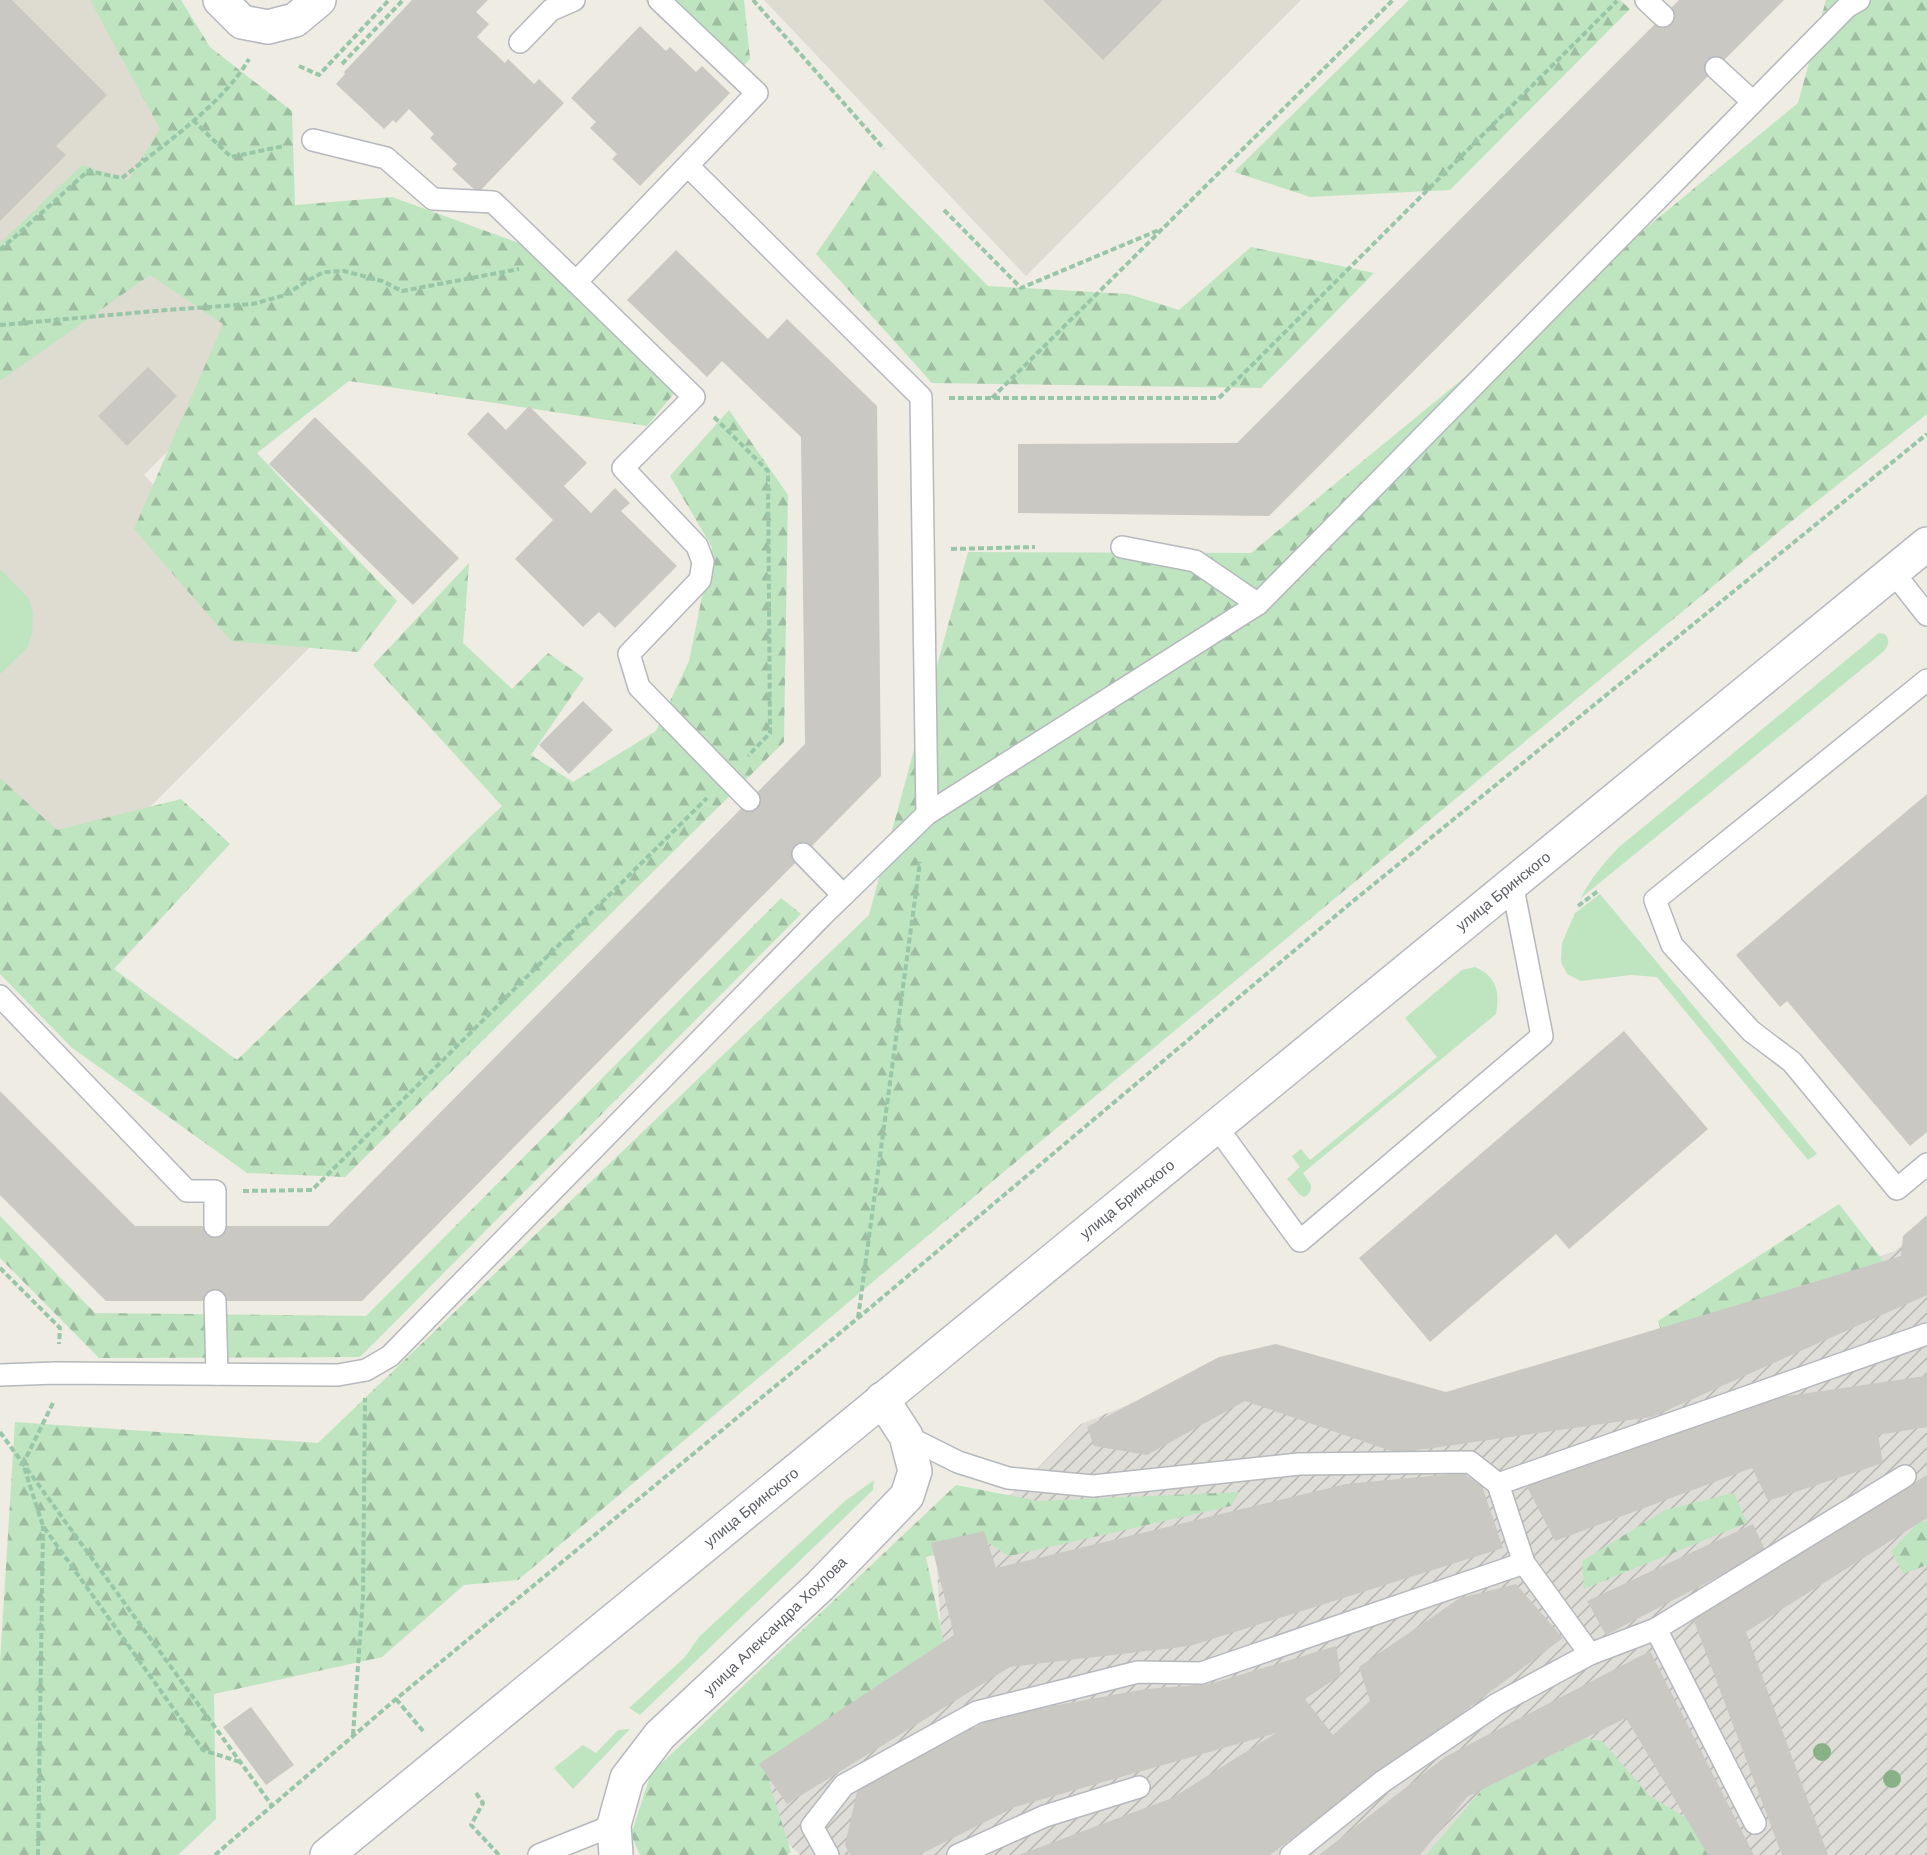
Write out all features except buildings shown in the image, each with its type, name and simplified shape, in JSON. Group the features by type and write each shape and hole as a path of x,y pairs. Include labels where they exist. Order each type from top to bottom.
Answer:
{"main road":[{"path":"220,0 242,22 268,27 295,20 319,0"},
{"name":"улица Бринского","path":"327,1855 1927,544"},
{"name":"улица Александра Хохлова","path":"615,1840 627,1778 660,1735 820,1586 907,1496 915,1471 906,1436 882,1400"}],"lane":[{"path":"520,42 551,10 574,0"},
{"path":"576,282 758,93 659,0"},
{"path":"1646,0 1663,16"},
{"path":"0,1375 57,1373 338,1375 366,1370 390,1356 843,895 927,814 1258,604 1851,2"},
{"path":"1716,68 1753,102"},
{"path":"313,140 386,158 433,199 493,202 694,397 623,468 697,546 703,562 700,580 629,654 639,687 749,800"},
{"path":"688,166 921,397 927,814"},
{"path":"1122,548 1195,561 1258,604"},
{"path":"1893,572 1927,615"},
{"path":"1927,680 1655,900 1672,945 1751,1031 1792,1062 1897,1189 1927,1164"},
{"path":"803,854 843,895"},
{"path":"1216,1126 1300,1241 1542,1036 1512,883"},
{"path":"0,996 187,1191 215,1191 216,1226"},
{"path":"215,1301 217,1374"},
{"path":"1498,1484 1927,1335"},
{"path":"906,1436 958,1462 1008,1478 1093,1486 1299,1464 1470,1462 1498,1484 1524,1563 1590,1654"},
{"path":"1291,1855 1382,1782 1497,1704 1590,1654 1656,1629 1905,1476"},
{"path":"828,1855 812,1826 844,1785 977,1712 1138,1672 1201,1672 1524,1563"},
{"path":"1656,1629 1755,1823"},
{"path":"958,1855 1045,1816 1139,1787"},
{"path":"539,1855 615,1840"}],"path":[{"path":"299,66 319,75 389,0"},
{"path":"342,64 403,0"},
{"path":"753,0 884,149"},
{"path":"991,399 1393,0"},
{"path":"921,397 1220,398 1618,0"},
{"path":"381,8 388,15"},
{"path":"0,250 88,171 122,178 193,120 232,84"},
{"path":"193,120 231,157 313,140"},
{"path":"944,210 1021,288 1163,229"},
{"path":"0,325 253,304 285,295 324,272 344,271 382,282 402,291 526,268"},
{"path":"210,1191 312,1190 770,734 768,471 694,397"},
{"path":"214,1855 273,1807 396,1699 858,1318 1352,902 1927,434"},
{"path":"923,550 1035,547"},
{"path":"858,1318 927,814"},
{"path":"1578,906 1598,891"},
{"path":"0,1268 60,1328 53,1402 23,1464 43,1526 203,1750 240,1762"},
{"path":"353,1736 363,1598 366,1370"},
{"path":"0,1432 273,1807"},
{"path":"38,1855 43,1526"},
{"path":"396,1699 423,1731"},
{"path":"476,1793 483,1803 471,1825 499,1855"}],"shaded area":[{"path":"0,0 120,0 335,283 144,475 310,647 56,901 0,845"},
{"path":"764,0 1301,0 1026,276"},
{"path":"1927,1223 1927,1855 799,1855 734,1792 941,1631 937,1570 1081,1424 1237,1360 1448,1402 1895,1251"}],"green space":[{"path":"90,0 181,0 210,47 292,111 295,205 392,197 538,250 676,391 647,426 349,381 257,453 397,601 358,652 231,641 134,529 223,324 150,275 0,381 0,243 82,165 128,180 160,129"},
{"path":"645,0 744,0 750,59 733,77"},
{"path":"1409,0 1620,0 1630,9 1450,190 1310,197 1234,172"},
{"path":"1826,0 1927,0 1927,414 1792,521 1000,1175 518,1580 464,1585 382,1657 214,1694 216,1819 178,1855 0,1855 0,1662 15,1422 318,1443 869,915 968,552 1251,553 1798,103"},
{"path":"874,170 988,286 1128,294 1179,310 1251,247 1374,273 1261,388 932,383 816,254"},
{"path":"729,410 788,495 784,742 345,1177 247,1173 71,1047 0,974 0,778 57,830 181,799 230,844 114,969 237,1060 502,806 373,665 469,563 463,643 512,689 548,653 584,678 531,755 573,782 656,731 689,661 712,547 670,476"},
{"path":"0,569 29,599 33,614 32,634 27,648 0,674"},
{"path":"1879,633 1885,634 1888,639 1884,651 1581,898 1588,884 1618,848"},
{"path":"1600,894 1817,1154 1808,1160 1657,977 1631,975 1581,981 1567,974 1561,962 1562,943 1575,913"},
{"path":"781,898 801,914 360,1357 99,1358 0,1258 0,1216 95,1313 366,1316"},
{"path":"1475,967 1488,975 1495,986 1498,999 1496,1014 1303,1173 1311,1189 1304,1197 1299,1194 1287,1179 1300,1167 1292,1156 1301,1149 1310,1160 1437,1057 1405,1018 1462,970"},
{"path":"1839,1204 1889,1268 1676,1377 1658,1321"},
{"path":"874,1480 873,1490 640,1715 629,1708 685,1657 699,1637 845,1501"},
{"path":"956,1485 1038,1501 1240,1492 1231,1506 1009,1556 987,1542 926,1557 945,1648 769,1782 791,1852 787,1855 640,1855 631,1835 651,1773"},
{"path":"1734,1493 1747,1523 1584,1589 1582,1561 1665,1510"},
{"path":"1927,1521 1927,1565 1903,1574 1891,1551 1919,1522"},
{"path":"630,1729 573,1789 554,1768 583,1745 596,1753 618,1730"},
{"path":"1570,1736 1602,1741 1650,1796 1743,1852 1744,1855 1426,1855 1486,1785"}]}
